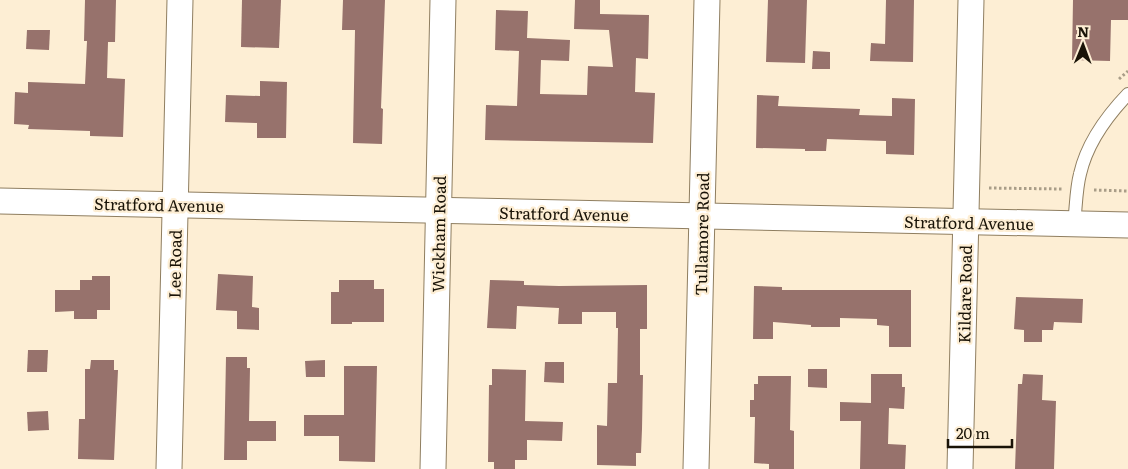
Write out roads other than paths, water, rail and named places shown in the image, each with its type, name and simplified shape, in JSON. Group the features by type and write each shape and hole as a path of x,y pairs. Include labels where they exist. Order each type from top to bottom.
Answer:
{"street":[{"name":"Lee Road","path":"170,469 180,0"},
{"name":"Wickham Road","path":"433,469 443,0"},
{"name":"Tullamore Road","path":"696,469 707,0"},
{"name":"Kildare Road","path":"960,469 971,0"},
{"name":"Stratford Avenue","path":"0,201 1128,225"}],"lane":[{"path":"1074,224 1079,174 1088,150 1099,129 1128,94"}]}
